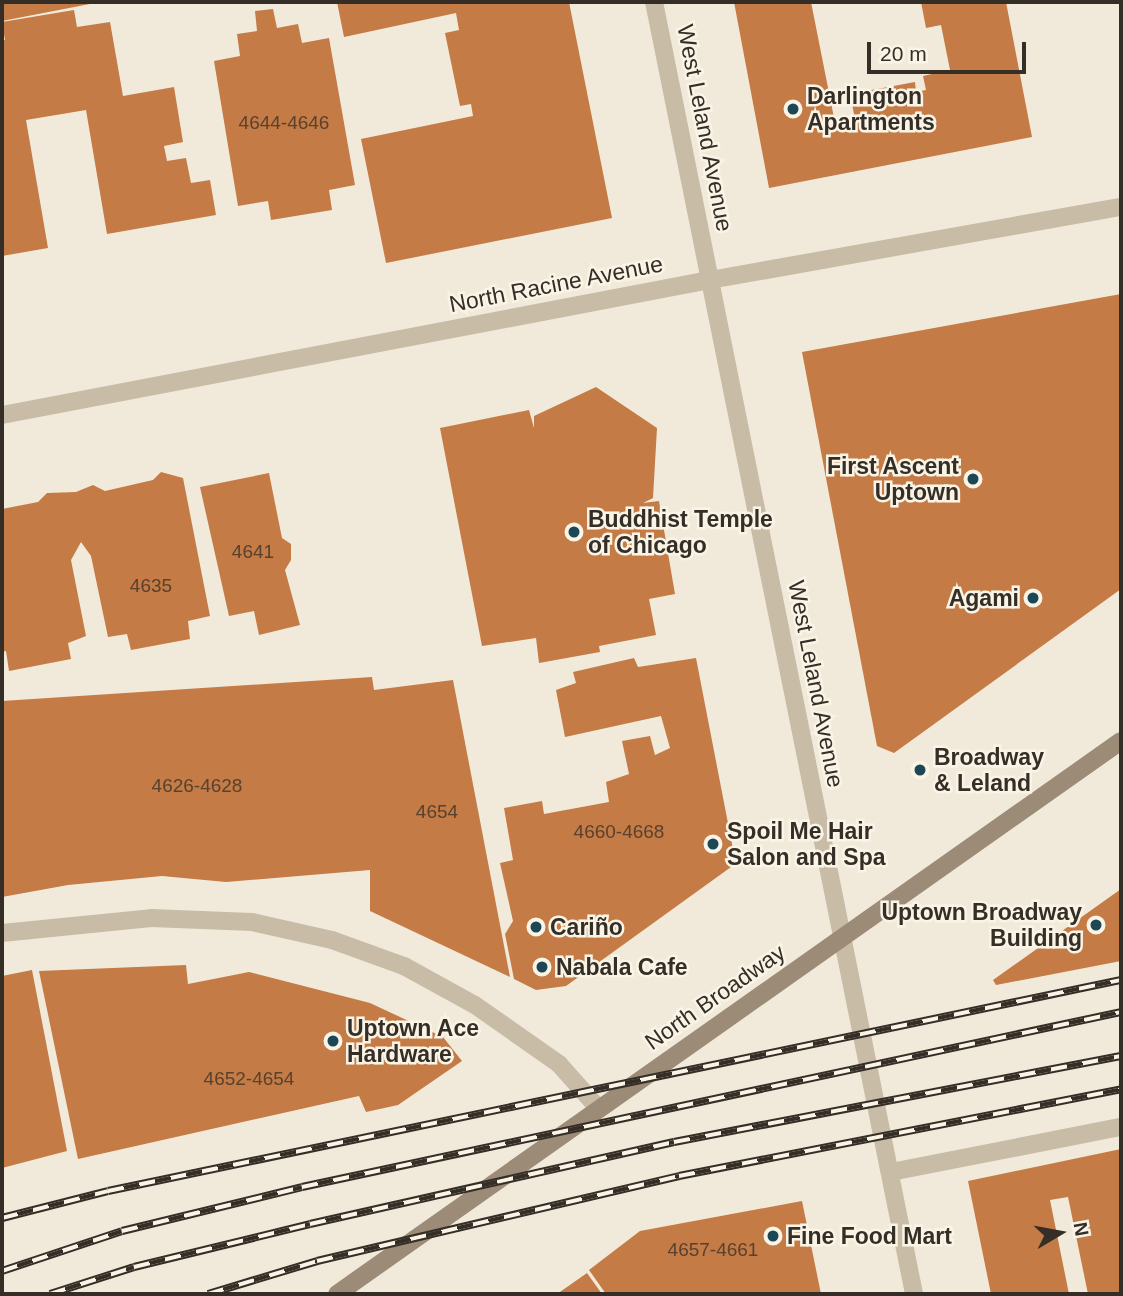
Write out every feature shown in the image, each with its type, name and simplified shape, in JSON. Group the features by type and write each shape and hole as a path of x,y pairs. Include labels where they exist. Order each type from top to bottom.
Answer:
{"main road":[{"name":"North Broadway","path":"337,1294 1121,741"}],"street":[{"name":"West Leland Avenue","path":"654,2 914,1294"},
{"name":"North Racine Avenue","path":"2,415 710,280 1121,207"},
{"path":"2,933 151,918 252,922 332,940 404,966 475,1005 559,1064 598,1108"},
{"path":"891,1172 1121,1127"}],"building":[{"path":"2,2 95,2 95,3 2,21"},
{"path":"337,2 569,2 612,218 386,263 361,139 473,116 471,104 460,106 445,33 459,30 456,13 344,37"},
{"name":"Darlington Apartments","path":"734,2 811,2 836,128 856,124 850,94 915,82 916,92 926,90 923,76 950,70 941,25 926,28 921,2 1006,2 1032,137 769,188"},
{"path":"273,9 277,28 298,24 302,43 329,38 355,185 329,190 332,210 271,220 268,201 238,206 214,61 240,56 237,34 257,31 255,11"},
{"path":"74,10 77,27 110,22 123,96 174,87 183,142 164,146 167,161 186,158 191,183 210,180 216,215 107,234 86,110 26,120 48,248 2,256 2,41 5,40 2,22"},
{"name":"First Ascent Uptown","path":"1121,294 1121,589 894,753 877,746 802,352"},
{"name":"Buddhist Temple of Chicago","path":"596,387 657,428 653,498 643,503 659,501 675,594 649,599 656,635 599,646 600,652 539,663 536,638 482,646 440,428 529,410 534,428 534,416"},
{"path":"161,472 183,478 210,616 188,621 190,639 131,650 127,634 108,637 91,556 81,542 71,560 86,636 68,643 71,659 9,671 6,651 2,652 2,509 38,502 47,493 76,492 93,485 105,491 153,480"},
{"path":"269,473 282,538 291,544 291,560 285,570 300,625 259,635 254,611 229,616 200,487"},
{"path":"634,658 638,667 696,658 733,849 731,867 566,986 536,990 514,979 505,934 513,921 500,863 513,860 504,808 542,801 544,814 609,802 606,782 629,774 622,741 650,736 655,755 670,748 661,716 565,737 556,690 576,683 573,672"},
{"path":"372,677 374,690 453,680 510,977 370,911 370,870 226,882 162,876 68,885 2,897 2,701"},
{"name":"Uptown Broadway Building","path":"1121,889 1121,961 996,985 993,980"},
{"path":"186,965 188,984 249,972 370,1003 443,1037 462,1061 398,1105 366,1112 359,1096 78,1159 39,971"},
{"path":"32,970 67,1151 2,1168 2,976"},
{"path":"1121,1149 1121,1294 1088,1294 1068,1197 1050,1200 1069,1294 991,1294 968,1181"},
{"path":"802,1201 821,1294 606,1294 589,1270 640,1231"},
{"path":"587,1273 602,1294 557,1294"}],"railway":[{"path":"2,1218 108,1191 1121,980"},
{"path":"2,1271 122,1231 302,1187 1121,1012"},
{"path":"50,1294 134,1267 310,1224 674,1142 1121,1056"},
{"path":"208,1294 317,1261 679,1176 1121,1089"}],"place":[{"name":"Darlington Apartments","path":"793,109"},
{"name":"First Ascent Uptown","path":"973,479"},
{"name":"Buddhist Temple of Chicago","path":"574,532"},
{"name":"Agami","path":"1033,598"},
{"name":"Broadway & Leland","path":"920,770"},
{"name":"Spoil Me Hair Salon and Spa","path":"713,844"},
{"name":"Uptown Broadway Building","path":"1096,925"},
{"name":"Cariño","path":"536,927"},
{"name":"Nabala Cafe","path":"542,967"},
{"name":"Uptown Ace Hardware","path":"333,1041"},
{"name":"Fine Food Mart","path":"773,1236"}]}
